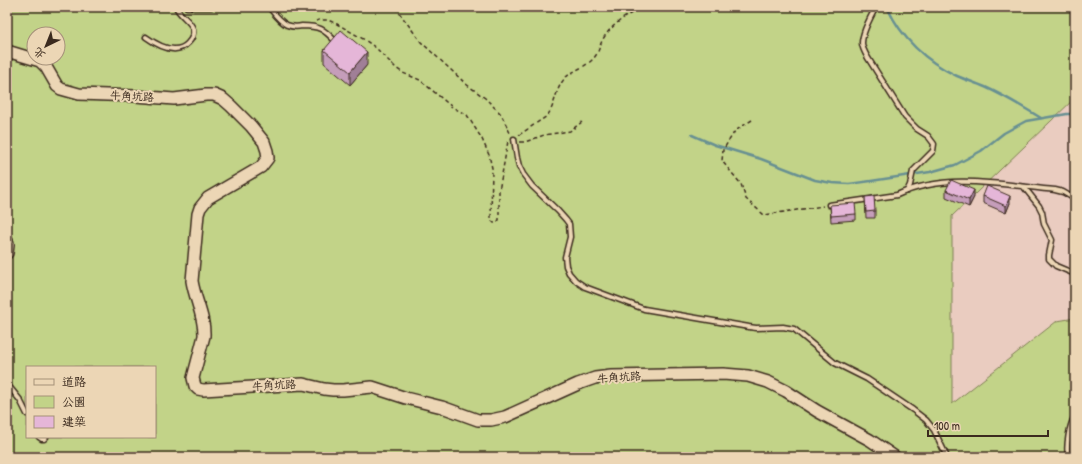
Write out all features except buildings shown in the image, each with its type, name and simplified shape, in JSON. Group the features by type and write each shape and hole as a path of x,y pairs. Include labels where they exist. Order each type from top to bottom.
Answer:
{"street":[{"name":"牛角坑路","path":"7,51 40,61 46,67 57,86 61,89 79,94 174,99 214,95 223,99 231,106 251,126 264,142 268,158 261,168 208,198 200,208 198,214 192,281 193,290 204,323 204,336 193,378 195,386 198,389 203,390 303,384 333,390 372,387 406,398 442,407 478,420 491,420 505,417 578,384 595,378 611,376 723,374 748,376 768,382 786,391 870,440 895,457"},
{"path":"7,241 7,253"}],"lane":[{"path":"146,37 160,46 178,49 186,45 191,40 193,36 192,26 181,15 176,7"},
{"path":"187,7 211,7"},
{"path":"269,7 281,21 287,25 322,29 335,41"},
{"path":"876,7 868,22 862,43 864,50 905,117 917,129 928,136 934,144 934,150 913,171 907,191"},
{"path":"514,141 516,158 523,174 558,211 568,224 570,237 565,257 566,266 569,273 576,281 585,287 644,309 756,328 783,327 794,329 835,363 867,379 926,420 938,436 947,457"},
{"path":"829,205 897,195 928,185 952,182 996,183 1055,190 1063,192 1075,199"},
{"path":"1024,187 1042,212 1044,224 1052,240 1048,255 1050,259 1056,266 1075,274"},
{"path":"7,384 20,400 26,412"},
{"path":"1068,457 1068,439 1071,425 1075,416"}],"path":[{"path":"395,7 421,42 501,114 514,141"},
{"path":"514,141 551,112 558,89 563,80 590,62 598,54 603,39 615,25 632,12 644,7"},
{"path":"303,26 319,20 328,20 337,24 365,40 376,48 396,68 403,73 420,80 452,107 466,115 482,139 489,155 492,168 492,221 494,223 499,220 499,191 510,131"},
{"path":"752,120 735,131 723,150 722,161 741,184 746,199 764,215 829,205"},
{"path":"514,141 526,142 544,135 570,131 582,122"}],"green space":[{"path":"7,7 1075,7 1075,98 952,216 952,404 1057,321 1075,318 1075,457 7,457"}],"waterway":[{"path":"887,7 893,19 907,39 925,56 945,70 1000,94 1041,118"},
{"path":"692,135 715,145 761,159 815,180 849,184 930,172 955,165 981,151 1004,133 1026,121 1075,114"}]}
